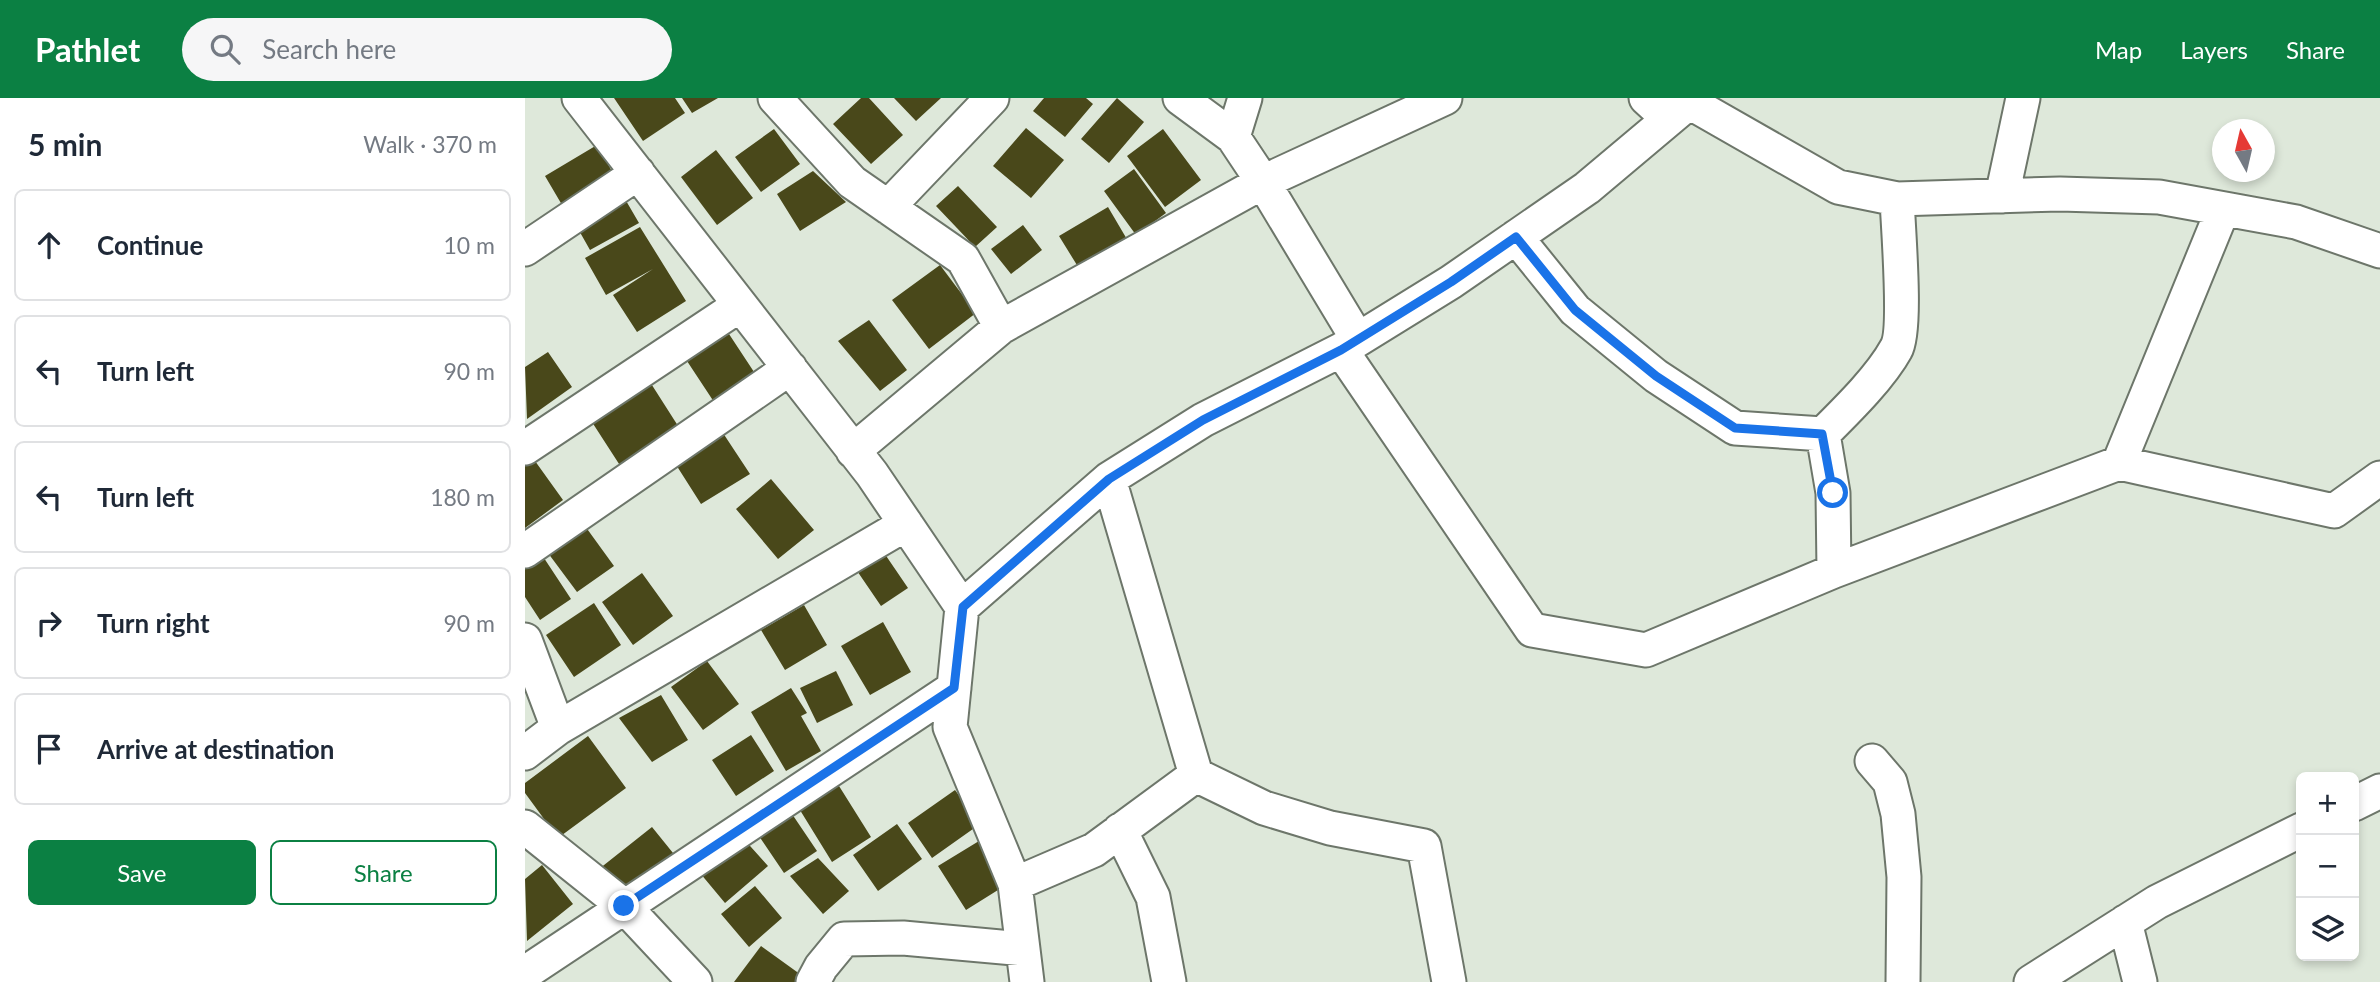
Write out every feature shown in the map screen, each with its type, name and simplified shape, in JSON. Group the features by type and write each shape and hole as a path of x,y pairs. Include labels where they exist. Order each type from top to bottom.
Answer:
{"street":[{"path":"579,98 853,450 963,607 950,727 1015,884 1027,982"},
{"path":"775,98 852,182 963,259 1001,327"},
{"path":"888,207 992,98"},
{"path":"1181,98 1233,137 1263,182 1349,344 1532,629 1646,650 1834,571 2119,463 2334,511 2380,478"},
{"path":"1233,137 1245,98"},
{"path":"853,450 1001,327 1263,182 1445,98"},
{"path":"2002,196 2023,98"},
{"path":"963,607 1109,479 1203,420 1349,344 1451,282 1587,188 1675,104 1838,187 1897,199 2060,194 2159,197 2296,222 2380,251"},
{"path":"525,249 638,173"},
{"path":"1516,237 1575,310 1656,376 1735,428 1822,434 1857,400 1898,347 1901,307 1897,199"},
{"path":"2119,463 2223,209"},
{"path":"525,448 740,305"},
{"path":"525,551 790,368"},
{"path":"1822,434 1833,493 1834,571"},
{"path":"1109,479 1196,775 1264,808 1330,828 1424,846 1448,982"},
{"path":"525,753 558,728 906,524"},
{"path":"525,639 558,728"},
{"path":"525,973 954,688"},
{"path":"1872,761 1890,782 1898,814 1904,877 1903,982"},
{"path":"1015,884 1094,849 1196,775"},
{"path":"2359,802 2380,791"},
{"path":"525,827 624,906 695,982"},
{"path":"1120,830 1153,897 1169,982"},
{"path":"2031,982 2157,902 2296,832"},
{"path":"2125,922 2140,982"},
{"path":"813,982 821,967 844,939 903,937 1023,949"}],"building":[{"path":"614,98 675,98 685,113 643,141"},
{"path":"682,98 718,98 692,113"},
{"path":"861,98 869,98 903,135 871,164 833,124"},
{"path":"894,98 941,98 916,121"},
{"path":"1044,98 1086,98 1093,104 1065,137 1033,111"},
{"path":"1117,98 1144,122 1109,163 1081,139"},
{"path":"1026,128 1064,160 1031,198 993,166"},
{"path":"774,129 800,164 761,192 735,157"},
{"path":"1163,129 1201,180 1165,207 1127,156"},
{"path":"597,145 617,180 565,210 545,176"},
{"path":"716,150 753,198 717,225 681,177"},
{"path":"1134,169 1166,213 1136,235 1104,191"},
{"path":"813,171 846,202 800,231 777,194"},
{"path":"958,186 997,227 975,247 936,206"},
{"path":"625,199 639,223 590,250 577,227"},
{"path":"1108,207 1128,241 1080,270 1059,236"},
{"path":"1023,225 1042,250 1011,274 991,249"},
{"path":"640,227 686,301 637,332 613,295 653,269 606,295 585,258"},
{"path":"940,265 976,313 929,349 892,300"},
{"path":"869,320 907,370 880,391 838,341"},
{"path":"729,334 756,375 714,402 687,361"},
{"path":"548,352 572,387 527,419 525,367"},
{"path":"650,382 680,429 621,467 590,419"},
{"path":"721,430 750,474 701,504 673,460"},
{"path":"530,454 563,500 525,528 525,458"},
{"path":"771,479 814,530 778,559 736,509"},
{"path":"585,526 614,566 577,592 548,553"},
{"path":"878,544 908,588 881,606 851,562"},
{"path":"542,555 571,599 540,620 525,597 525,567"},
{"path":"642,573 673,616 633,645 602,602"},
{"path":"594,603 621,645 574,677 546,635"},
{"path":"804,605 827,645 785,670 761,630"},
{"path":"883,622 911,672 870,695 841,646"},
{"path":"707,661 739,704 703,730 671,687"},
{"path":"836,671 853,705 817,723 800,688"},
{"path":"791,688 807,713 801,716 821,751 786,771 751,712"},
{"path":"661,695 688,740 652,762 619,718"},
{"path":"751,735 774,771 736,796 712,760"},
{"path":"588,736 626,788 558,838 525,793 525,783"},
{"path":"834,778 871,837 832,862 795,802"},
{"path":"955,790 980,824 932,858 908,823"},
{"path":"792,814 817,851 784,873 759,836"},
{"path":"897,824 922,859 878,891 853,855"},
{"path":"652,827 673,853 620,895 599,869"},
{"path":"742,837 768,866 725,903 700,873"},
{"path":"979,841 1006,885 966,910 938,866"},
{"path":"818,858 849,891 823,914 790,876"},
{"path":"542,865 573,904 527,941 525,879"},
{"path":"755,886 782,918 749,947 721,914"},
{"path":"761,946 804,977 801,982 734,982"}],"route":[{"path":"624,906 954,688 963,607 1109,479 1203,420 1341,350 1451,282 1516,237 1575,310 1656,376 1735,428 1822,434 1833,493"}]}
